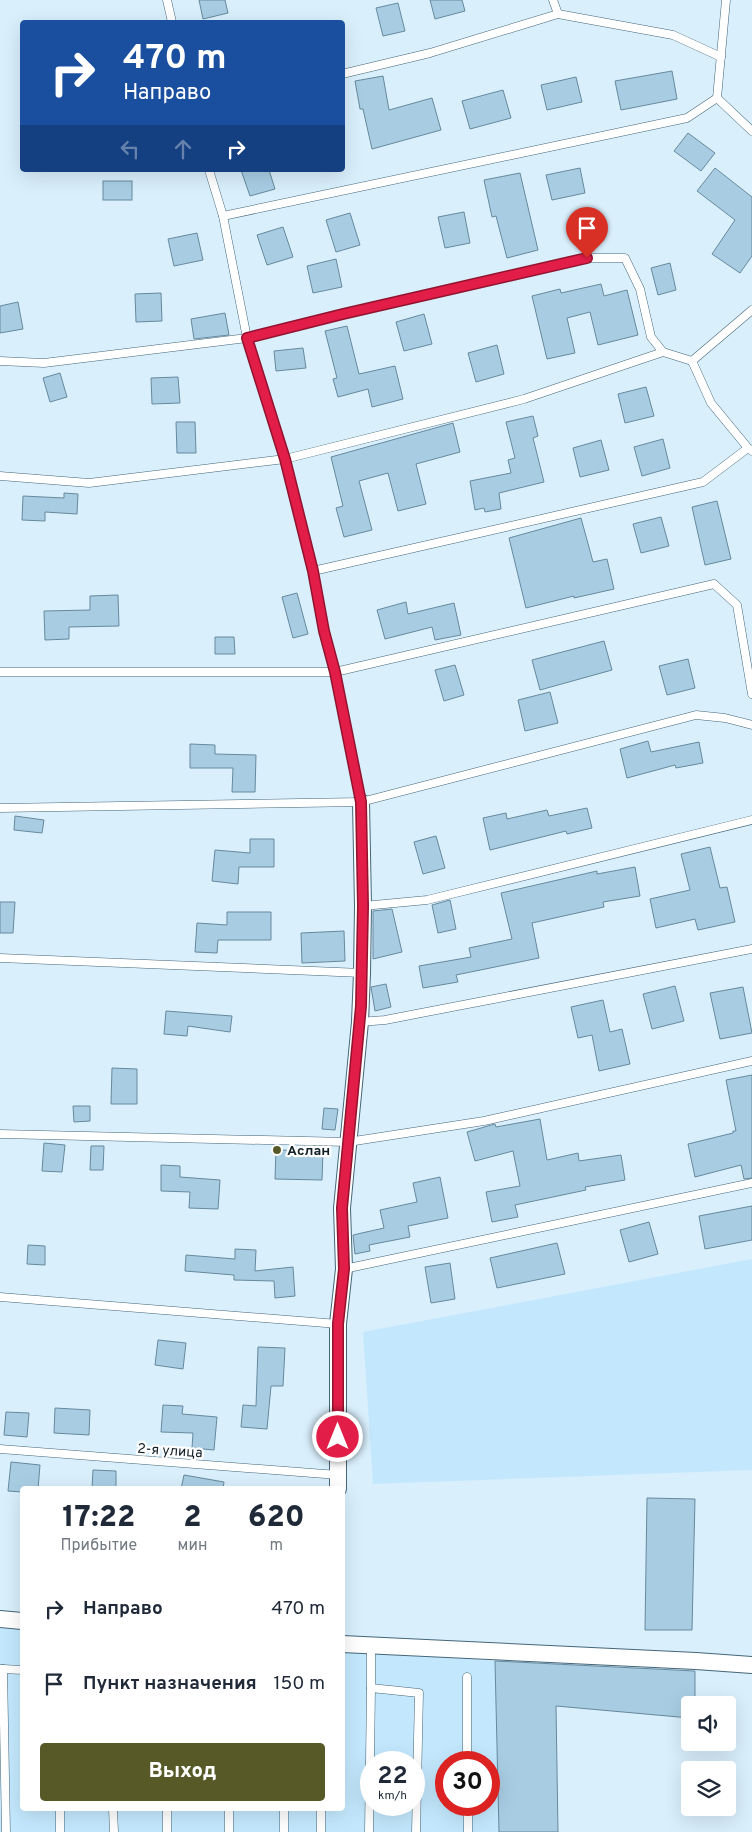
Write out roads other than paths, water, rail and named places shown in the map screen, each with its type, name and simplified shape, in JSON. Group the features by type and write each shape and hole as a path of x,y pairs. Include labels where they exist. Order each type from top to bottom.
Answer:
{"street":[{"path":"338,1482 338,1324 344,1269 342,1208 360,1022 362,973 361,802"},
{"path":"0,1619 20,1621"},
{"path":"345,1644 752,1665"}],"lane":[{"path":"167,0 172,20"},
{"path":"553,0 558,14"},
{"path":"717,98 726,0"},
{"path":"345,73 430,53 558,14 673,35 721,57"},
{"path":"717,98 752,131"},
{"path":"223,216 687,118 717,98"},
{"path":"210,172 223,216 247,338 285,459 313,571 361,802"},
{"path":"0,361 44,363 247,338 587,258 625,258 640,289 651,337 663,352"},
{"path":"692,360 752,310"},
{"path":"0,476 89,483 285,459 524,399 663,352 692,360"},
{"path":"313,571 703,482 750,449 711,404 692,360"},
{"path":"0,672 335,672 714,584 737,605 752,694"},
{"path":"0,808 361,802 696,715 725,718 752,725"},
{"path":"363,906 427,900 752,820"},
{"path":"360,1022 394,1018 752,950"},
{"path":"0,958 362,973"},
{"path":"0,1134 348,1142 484,1122 752,1061"},
{"path":"344,1269 752,1183"},
{"path":"0,1297 338,1324"},
{"name":"2-я улица","path":"0,1449 338,1482"},
{"path":"368,1832 371,1646"},
{"path":"6,1832 2,1669 20,1670"},
{"path":"467,1678 468,1751"},
{"path":"371,1688 419,1693 416,1832"},
{"path":"60,1811 60,1832"},
{"path":"113,1811 114,1832"},
{"path":"167,1811 168,1832"},
{"path":"229,1811 229,1832"},
{"path":"284,1811 284,1832"},
{"path":"321,1811 321,1832"},
{"path":"468,1816 468,1832"}],"place":[{"name":"Аслан","path":"277,1150"}]}
